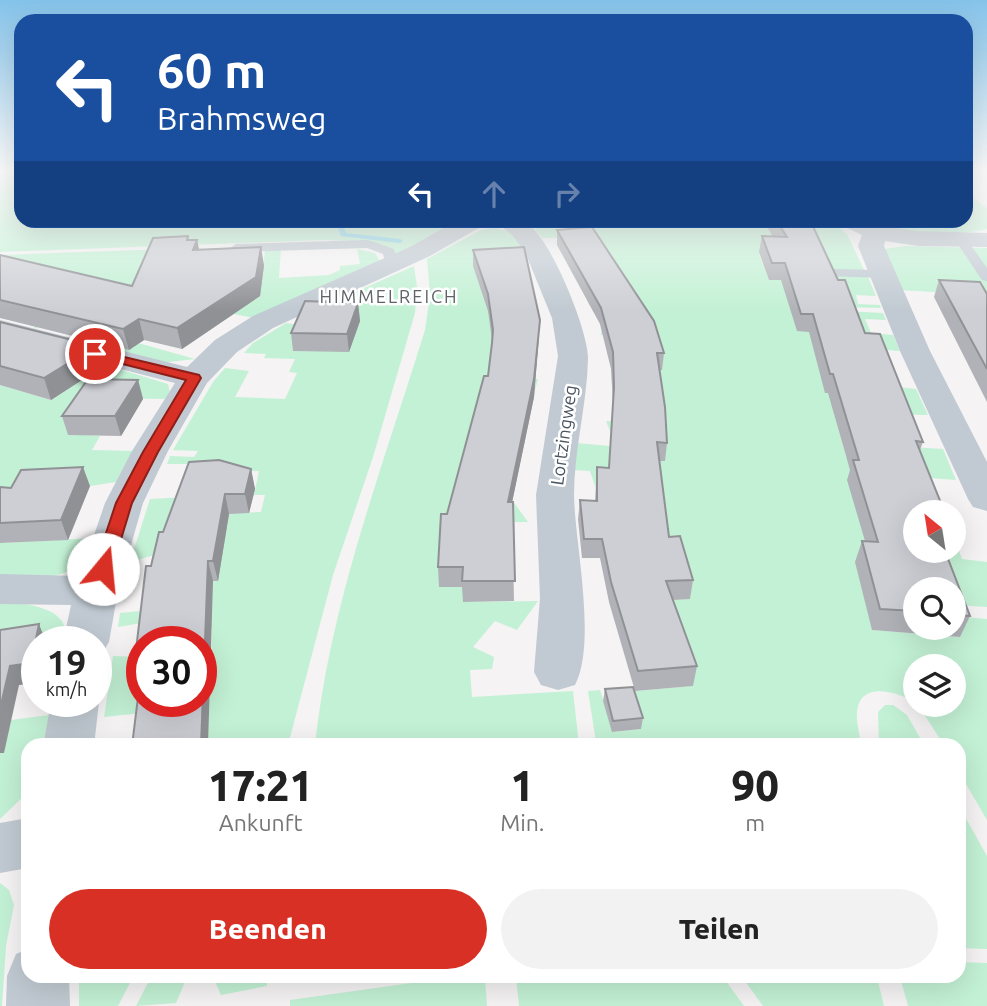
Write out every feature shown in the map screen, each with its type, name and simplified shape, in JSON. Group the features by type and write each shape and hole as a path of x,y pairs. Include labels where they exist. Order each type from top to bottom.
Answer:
{"street":[{"path":"89,626 96,591 124,503 150,452 194,378 226,346 264,322 391,264 461,228"},
{"name":"Lortzingweg","path":"518,228 537,251 566,318 573,356 555,495 562,598 558,671"},
{"path":"863,228 915,351 987,499"},
{"path":"866,228 901,238 987,240"},
{"path":"0,329 194,378"},
{"path":"0,589 96,591"},
{"path":"69,738 73,717"},
{"path":"0,848 21,844"},
{"path":"37,1006 38,983"}],"lane":[{"path":"961,240 987,277"},
{"path":"225,249 368,244 388,252 391,264"},
{"path":"832,273 883,274"}],"green space":[{"path":"0,217 14,217 14,228 451,228 396,257 357,241 323,240 0,252"},
{"path":"973,217 987,217 987,229 972,232 942,234 893,228 973,228"},
{"path":"495,228 510,232 527,254 474,266 481,289 537,329 539,345 494,344 491,378 538,379 535,390 498,387 512,500 528,522 497,522 439,587 463,587 463,602 538,601 517,630 495,621 473,647 494,657 492,669 470,670 472,697 573,691 578,738 316,738 322,693 345,587 425,330 430,295 427,259 481,230"},
{"path":"534,228 840,228 847,234 865,272 822,270 759,253 769,280 824,274 868,277 876,296 856,295 858,304 880,305 881,308 844,307 845,311 883,313 886,320 865,319 871,333 893,335 900,351 875,349 888,386 916,389 928,415 834,413 846,457 910,447 943,449 956,480 917,477 848,480 903,538 903,564 966,564 966,559 987,562 987,607 966,606 966,577 943,577 936,569 928,577 903,577 903,601 873,630 903,632 903,640 966,640 966,617 987,619 987,820 966,784 966,738 939,738 926,717 966,717 966,654 903,654 903,697 880,691 865,696 857,712 860,738 595,738 588,691 600,690 613,732 641,729 631,698 637,697 635,691 693,686 621,641 609,602 689,599 595,486 590,471 572,470 576,443 610,446 609,457 663,434 610,431 606,421 644,423 612,370 661,369 637,334 601,335 602,328 629,301 589,305 585,292 596,237 542,238"},
{"path":"905,246 987,248 987,321 971,294 898,290 884,249"},
{"path":"194,248 262,281 265,250 281,249 279,278 329,275 340,270 340,266 360,264 357,249 375,253 380,261 258,319 234,314 225,320 188,311 138,343 195,359 160,363 103,348 130,332 76,307 34,329 37,320 0,255"},
{"path":"414,266 417,287 415,313 373,457 333,575 290,738 208,738 209,717 217,717 217,626 147,626 147,622 118,627 120,613 183,607 165,552 130,562 150,499 188,497 182,515 261,512 265,495 254,495 259,471 196,473 199,464 167,464 170,456 194,457 198,451 173,450 213,382 225,368 249,371 235,397 285,399 297,373 289,372 295,359 264,358 266,354 244,353 253,343 286,323 304,326 349,352 357,327 299,317"},
{"path":"105,365 168,384 170,393 166,399 94,398 69,434 100,436 92,450 133,451 116,482 90,486 2,543 95,538 89,553 80,564 57,575 0,577 0,385 51,400"},
{"path":"0,601 45,609 55,614 64,626 21,626 21,646 0,651"},
{"path":"113,656 126,656 126,715 112,716 112,663"},
{"path":"885,705 893,705 903,712 903,717 908,717 920,738 879,738 878,712"},
{"path":"49,717 44,738 21,738 21,799 0,819 0,753 4,752 11,720"},
{"path":"966,818 987,856 987,949 966,948"},
{"path":"0,883 9,890 14,905 6,946 2,1006 0,1006"},
{"path":"966,962 987,963 987,1006 908,1006 902,983 966,983"},
{"path":"79,983 130,983 118,1006 79,1006"},
{"path":"148,983 184,983 176,1003 136,1006"},
{"path":"216,983 267,983 267,986 221,995"},
{"path":"411,983 485,983 487,1006 290,1006 290,1000"},
{"path":"517,983 727,983 744,1006 519,1006"},
{"path":"746,983 878,983 884,1006 763,1006"}],"building":[{"path":"593,228 654,321 664,353 657,353 667,443 657,442 669,537 680,536 693,580 666,581 697,666 638,671 611,582 602,539 584,539 580,500 597,501 597,467 609,468 614,387 613,352 601,308 557,230"},
{"path":"781,228 814,228 838,280 845,280 865,333 880,334 923,442 916,441 940,500 903,500 903,564 950,564 955,577 903,577 903,610 880,609 862,541 878,542 853,460 859,460 833,374 830,374 813,314 801,314 785,263 772,263 762,236 787,237"},
{"path":"188,236 187,240 197,240 193,250 261,247 256,277 177,328 139,319 123,329 0,300 0,255 132,286 153,238"},
{"path":"524,247 540,320 534,379 508,502 513,502 515,581 462,581 463,567 438,567 441,514 447,514 484,376 488,376 492,343 488,294 473,250"},
{"path":"939,280 980,282 987,294 987,369"},
{"path":"305,301 358,303 347,334 291,333"},
{"path":"0,322 96,346 44,378 0,366"},
{"path":"88,379 138,380 115,416 62,416"},
{"path":"219,460 251,469 245,494 225,494 213,561 208,561 206,626 139,626 146,566 151,566 159,532 163,532 189,462"},
{"path":"83,467 61,520 0,523 0,487 11,488 21,470"},
{"path":"21,627 21,664 10,666 0,709 0,630"},
{"path":"633,687 643,718 613,721 605,689"},
{"path":"136,717 202,717 201,738 133,738"}],"waterway":[{"path":"341,228 343,235 400,241"}],"district":[{"name":"HIMMELREICH","path":"389,296"}],"route":[{"path":"95,354 194,378 150,452 124,503 103,569"}]}
